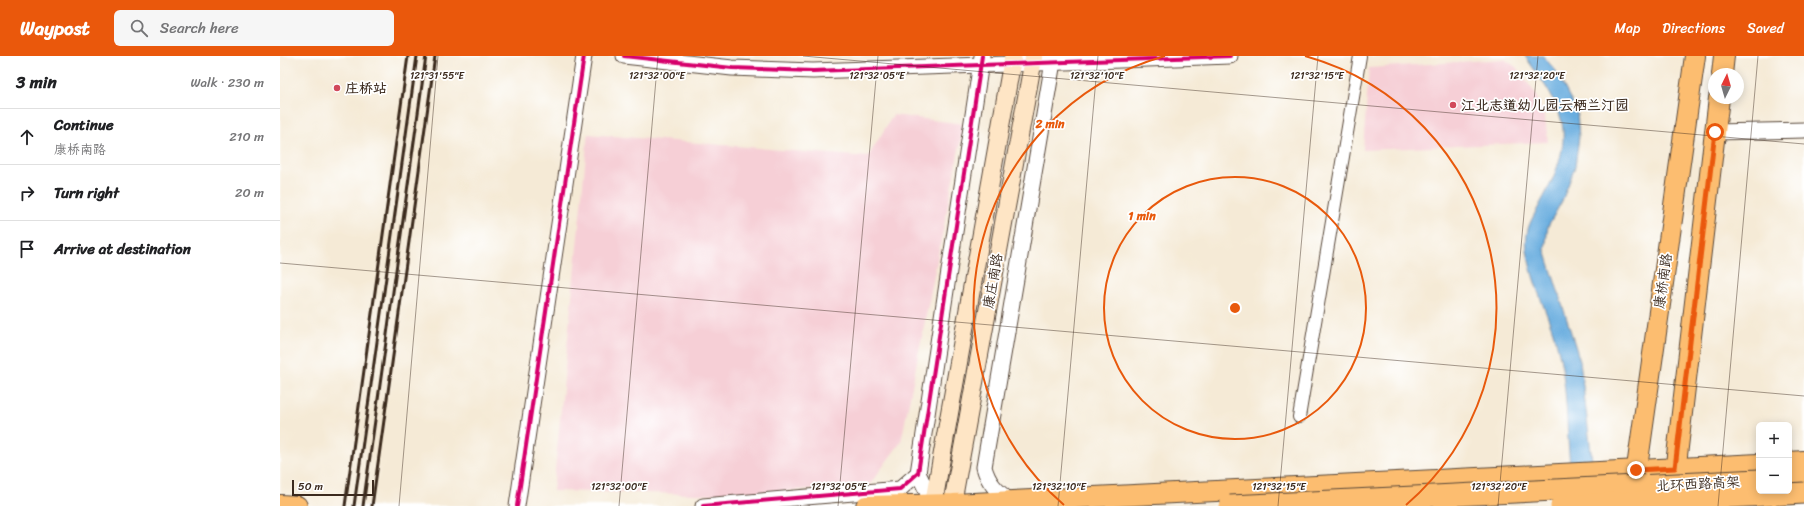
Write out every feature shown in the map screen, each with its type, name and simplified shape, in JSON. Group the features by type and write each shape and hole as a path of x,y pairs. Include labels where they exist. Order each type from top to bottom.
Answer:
{"highway":[{"path":"1792,479 1804,478"},
{"name":"北环西路高架","path":"1230,506 1756,480"},
{"name":"北环西路高架","path":"1561,506 1804,493"}],"main road":[{"name":"康桥南路","path":"1633,506 1627,470 1695,56"},
{"path":"1723,68 1724,56"},
{"name":"康庄南路","path":"943,505 1033,59"},
{"name":"康庄南路","path":"943,505 1012,60"},
{"path":"1672,506 1675,468 1718,104"},
{"path":"1792,462 1804,461"},
{"path":"866,506 943,505 1008,500 1756,464"},
{"path":"280,505 297,506"}],"street":[{"path":"517,506 584,56"},
{"path":"624,56 732,68 813,71 981,60 1230,56"},
{"path":"1299,417 1360,56"},
{"path":"1008,500 991,485 986,476 984,467 1054,59"},
{"path":"703,506 900,489 918,473 981,60"},
{"path":"1715,132 1804,130"},
{"path":"918,473 943,505"}],"shaded area":[{"name":"江北志道幼儿园云栖兰汀园","path":"1504,59 1516,67 1535,93 1545,118 1548,142 1363,150 1369,68"},
{"path":"893,115 964,124 901,442 870,484 740,495 553,491 588,134 868,157"}],"water":[{"path":"1525,56 1543,56 1556,71 1577,112 1579,137 1575,167 1562,201 1548,226 1545,250 1580,361 1592,460 1598,483 1570,465 1562,367 1556,340 1529,263 1526,242 1528,230 1532,219 1551,183 1559,162 1562,151 1563,129 1555,102 1546,86"}],"railway":[{"path":"345,506 408,56"},
{"path":"354,506 417,56"},
{"path":"363,506 426,56"},
{"path":"372,506 435,56"}],"cycle path":[{"path":"517,506 584,56"},
{"path":"624,56 732,68 813,71 1230,56"},
{"path":"703,506 900,489 918,473 982,56"}],"place":[{"name":"庄桥站","path":"337,88"},
{"name":"江北志道幼儿园云栖兰汀园","path":"1453,105"}],"route":[{"path":"1636,470 1675,468 1715,132"}]}
